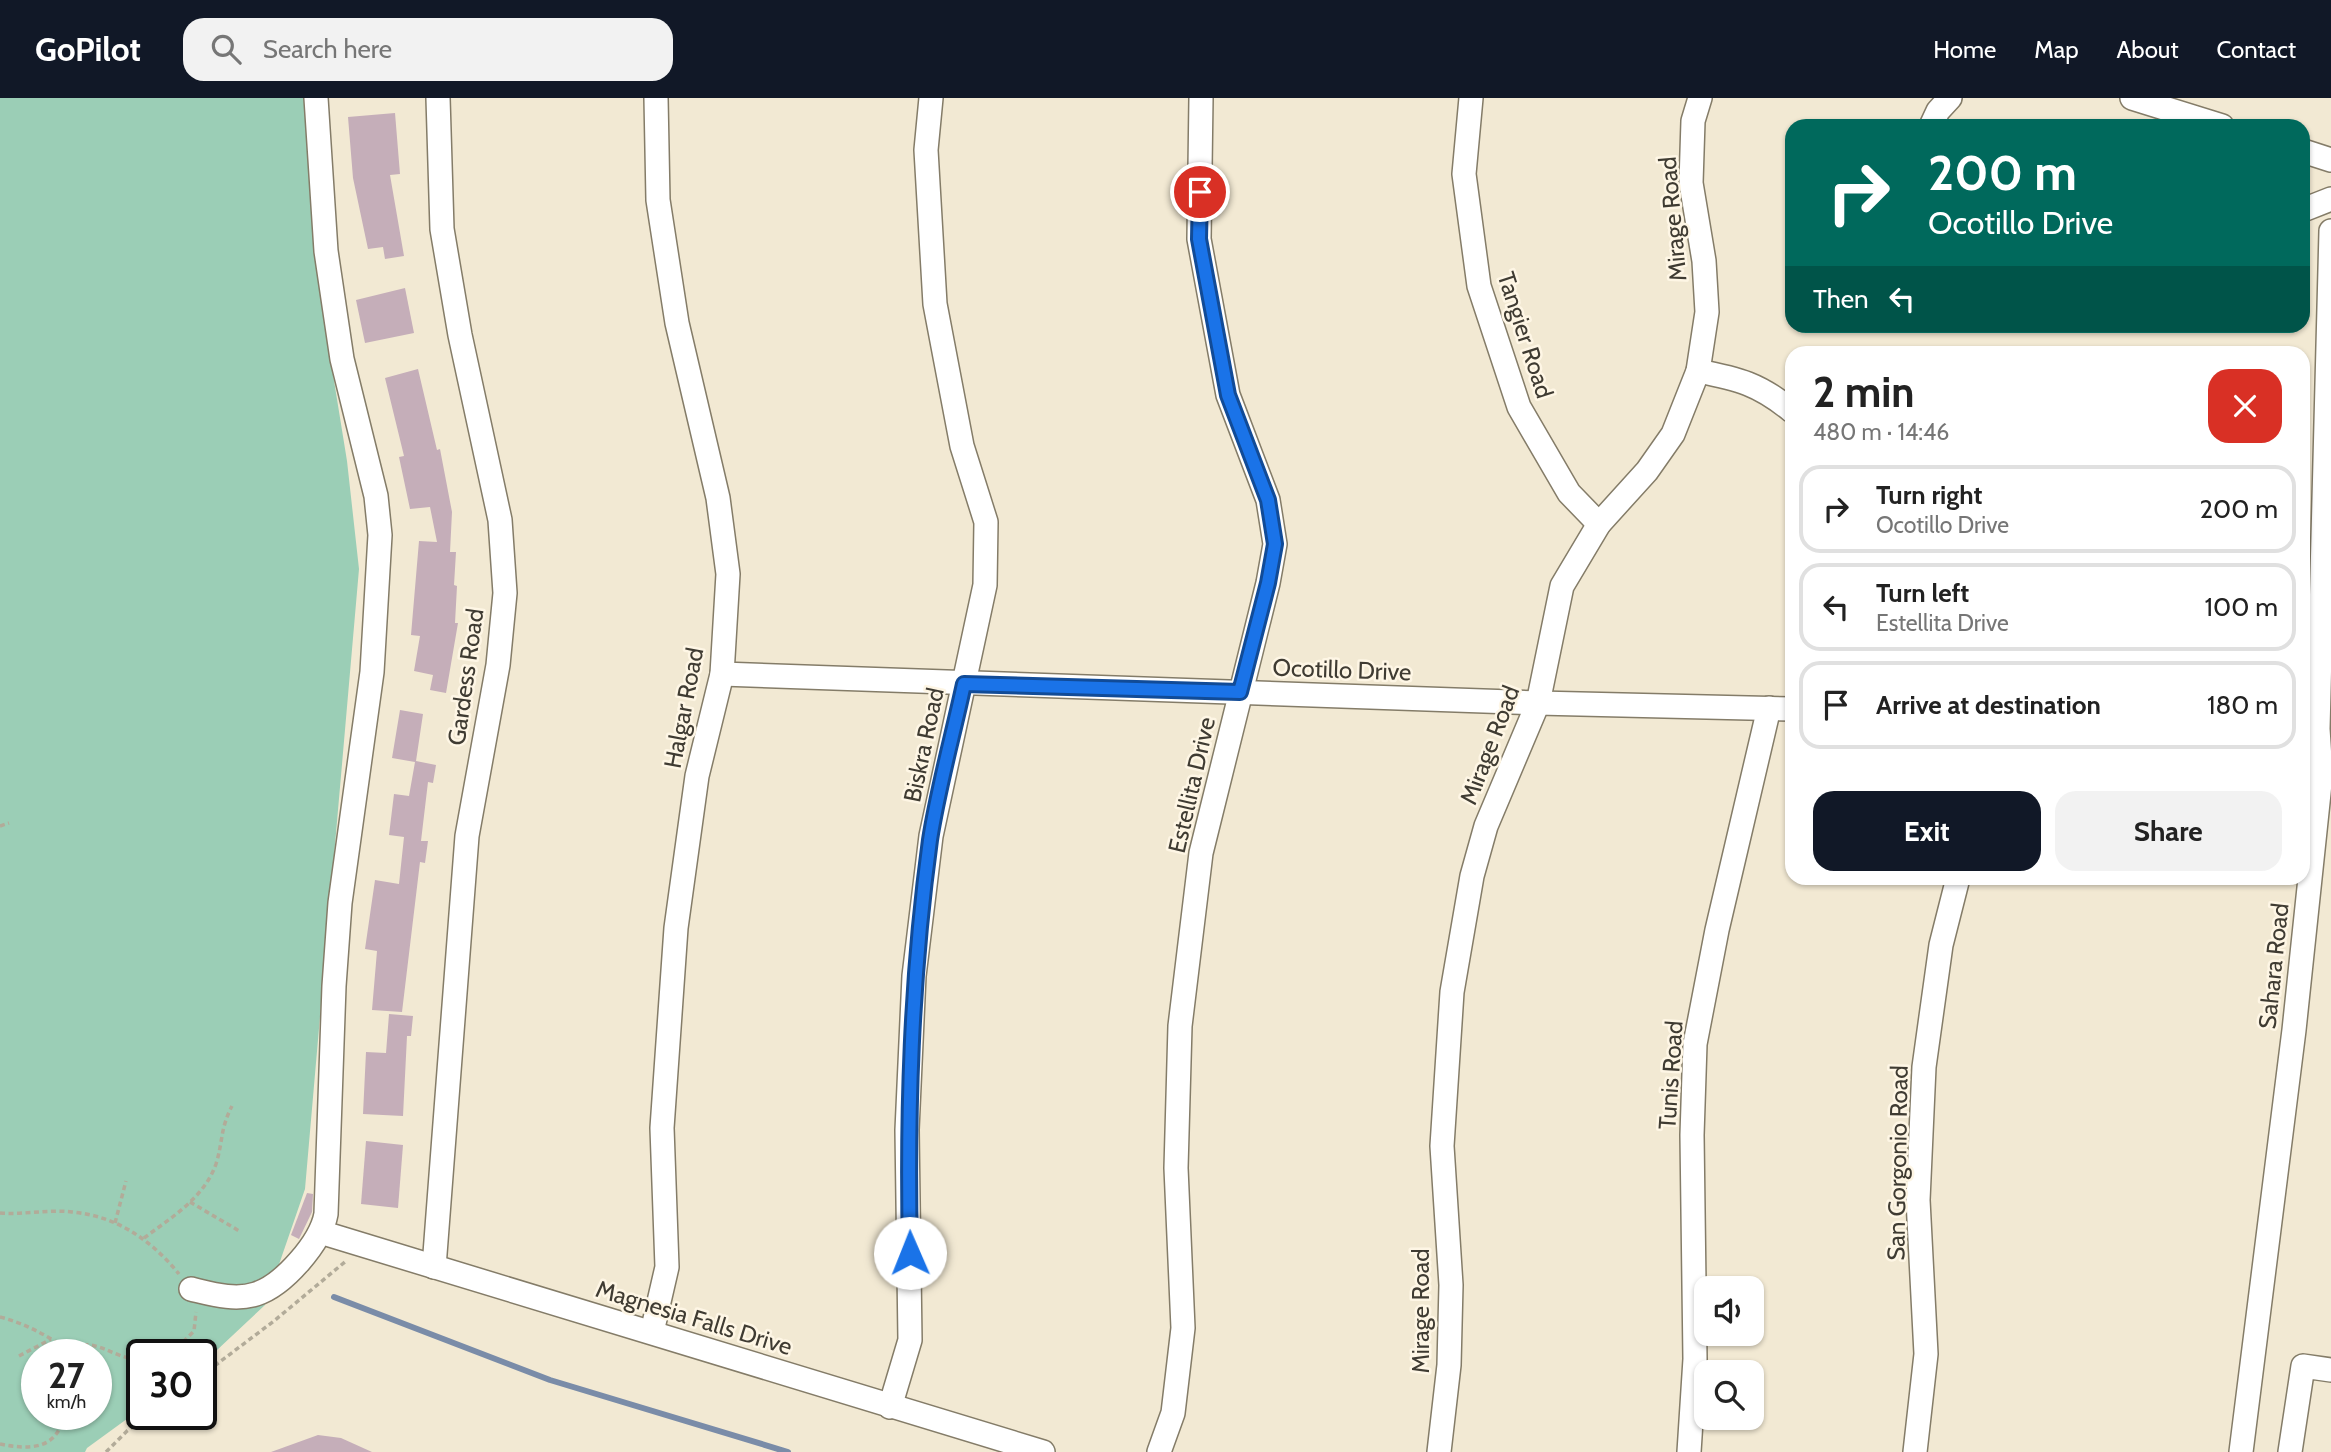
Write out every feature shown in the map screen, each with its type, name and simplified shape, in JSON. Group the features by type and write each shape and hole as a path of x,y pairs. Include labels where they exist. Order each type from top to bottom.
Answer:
{"street":[{"path":"191,1289 227,1297 256,1294 282,1278 310,1250 324,1224 326,1214 339,916 372,673 380,534 376,496 342,359 329,273 320,190 316,98"},
{"name":"Gardess Road","path":"434,1267 467,836 498,665 505,593 500,520 460,335 442,229 438,98"},
{"name":"Halgar Road","path":"652,1332 667,1267 662,1129 676,928 697,776 722,674 728,573 718,498 677,323 658,200 656,98"},
{"name":"Biskra Road","path":"890,1407 910,1340 907,1130 914,976 931,836 985,585 986,522 962,446 935,304 926,150 931,98"},
{"name":"Estellita Drive","path":"1159,1452 1173,1413 1183,1328 1176,1168 1180,1026 1202,853 1268,583 1275,544 1268,500 1228,395 1199,239 1201,98"},
{"name":"Tangier Road","path":"1471,98 1464,174 1479,286 1519,407 1569,493 1599,524"},
{"name":"Mirage Road","path":"1440,1452 1449,1365 1451,1285 1442,1146 1452,992 1472,876 1486,826 1538,703 1562,586 1599,524 1647,471 1673,434 1698,371 1707,312 1704,261 1691,183 1693,121 1700,98"},
{"path":"1934,119 1950,98"},
{"path":"2132,98 2200,119"},
{"path":"2310,153 2331,160"},
{"path":"2310,207 2331,200"},
{"name":"Sahara Road","path":"2241,1452 2294,1030 2323,838 2318,731 2320,449 2331,231"},
{"path":"1698,371 1743,380 1771,394 1785,405"},
{"name":"Ocotillo Drive","path":"722,674 1538,703 1785,709"},
{"name":"Tunis Road","path":"1689,1452 1695,1359 1692,1135 1695,1044 1717,930 1769,708"},
{"name":"San Gorgonio Road","path":"1915,1452 1926,1354 1918,1200 1924,1067 1941,945 1956,885"},
{"name":"Magnesia Falls Drive","path":"330,1235 1043,1452"},
{"path":"2290,1452 2303,1366 2331,1370"}],"path":[{"path":"0,826 9,823"},
{"path":"144,1238 190,1202 205,1186 213,1171 221,1131 232,1106"},
{"path":"115,1223 126,1181"},
{"path":"190,1202 241,1232"},
{"path":"0,1213 72,1212 115,1223 144,1238 191,1289 197,1314 194,1331 186,1339"},
{"path":"217,1364 284,1313 363,1245"},
{"path":"0,1317 15,1321 51,1339"},
{"path":"0,1444 31,1446 48,1442 60,1430"},
{"path":"106,1452 128,1430"}],"green space":[{"path":"0,98 309,98 307,113 319,288 347,461 359,569 305,1189 265,1305 217,1350 217,1339 126,1339 126,1420 112,1430 112,1339 21,1339 21,1430 112,1430 85,1452 0,1452"}],"building":[{"path":"395,113 400,174 390,175 404,256 385,259 383,247 368,249 353,178 348,117"},
{"path":"405,288 414,333 365,343 356,300"},
{"path":"418,369 437,450 440,449 452,512 450,552 456,552 455,623 458,623 446,693 430,690 433,675 414,671 420,636 411,635 419,541 437,542 430,507 410,509 399,457 404,456 385,378"},
{"path":"400,710 423,714 416,761 436,765 433,783 428,782 421,841 428,841 425,863 420,862 402,1012 372,1010 377,951 365,949 375,880 399,884 404,837 389,835 394,794 409,796 415,762 392,758"},
{"path":"389,1014 413,1016 411,1036 407,1036 403,1116 363,1114 366,1052 386,1053"},
{"path":"366,1141 403,1145 398,1208 361,1204"},
{"path":"307,1193 313,1194 312,1212 299,1239 291,1235"},
{"path":"318,1435 341,1438 372,1452 271,1452"}],"waterway":[{"path":"334,1297 550,1380 788,1452"}],"route":[{"path":"910,1253 907,1130 914,976 931,836 964,684 1240,692 1268,583 1275,544 1268,500 1228,395 1199,239 1200,192"}]}
